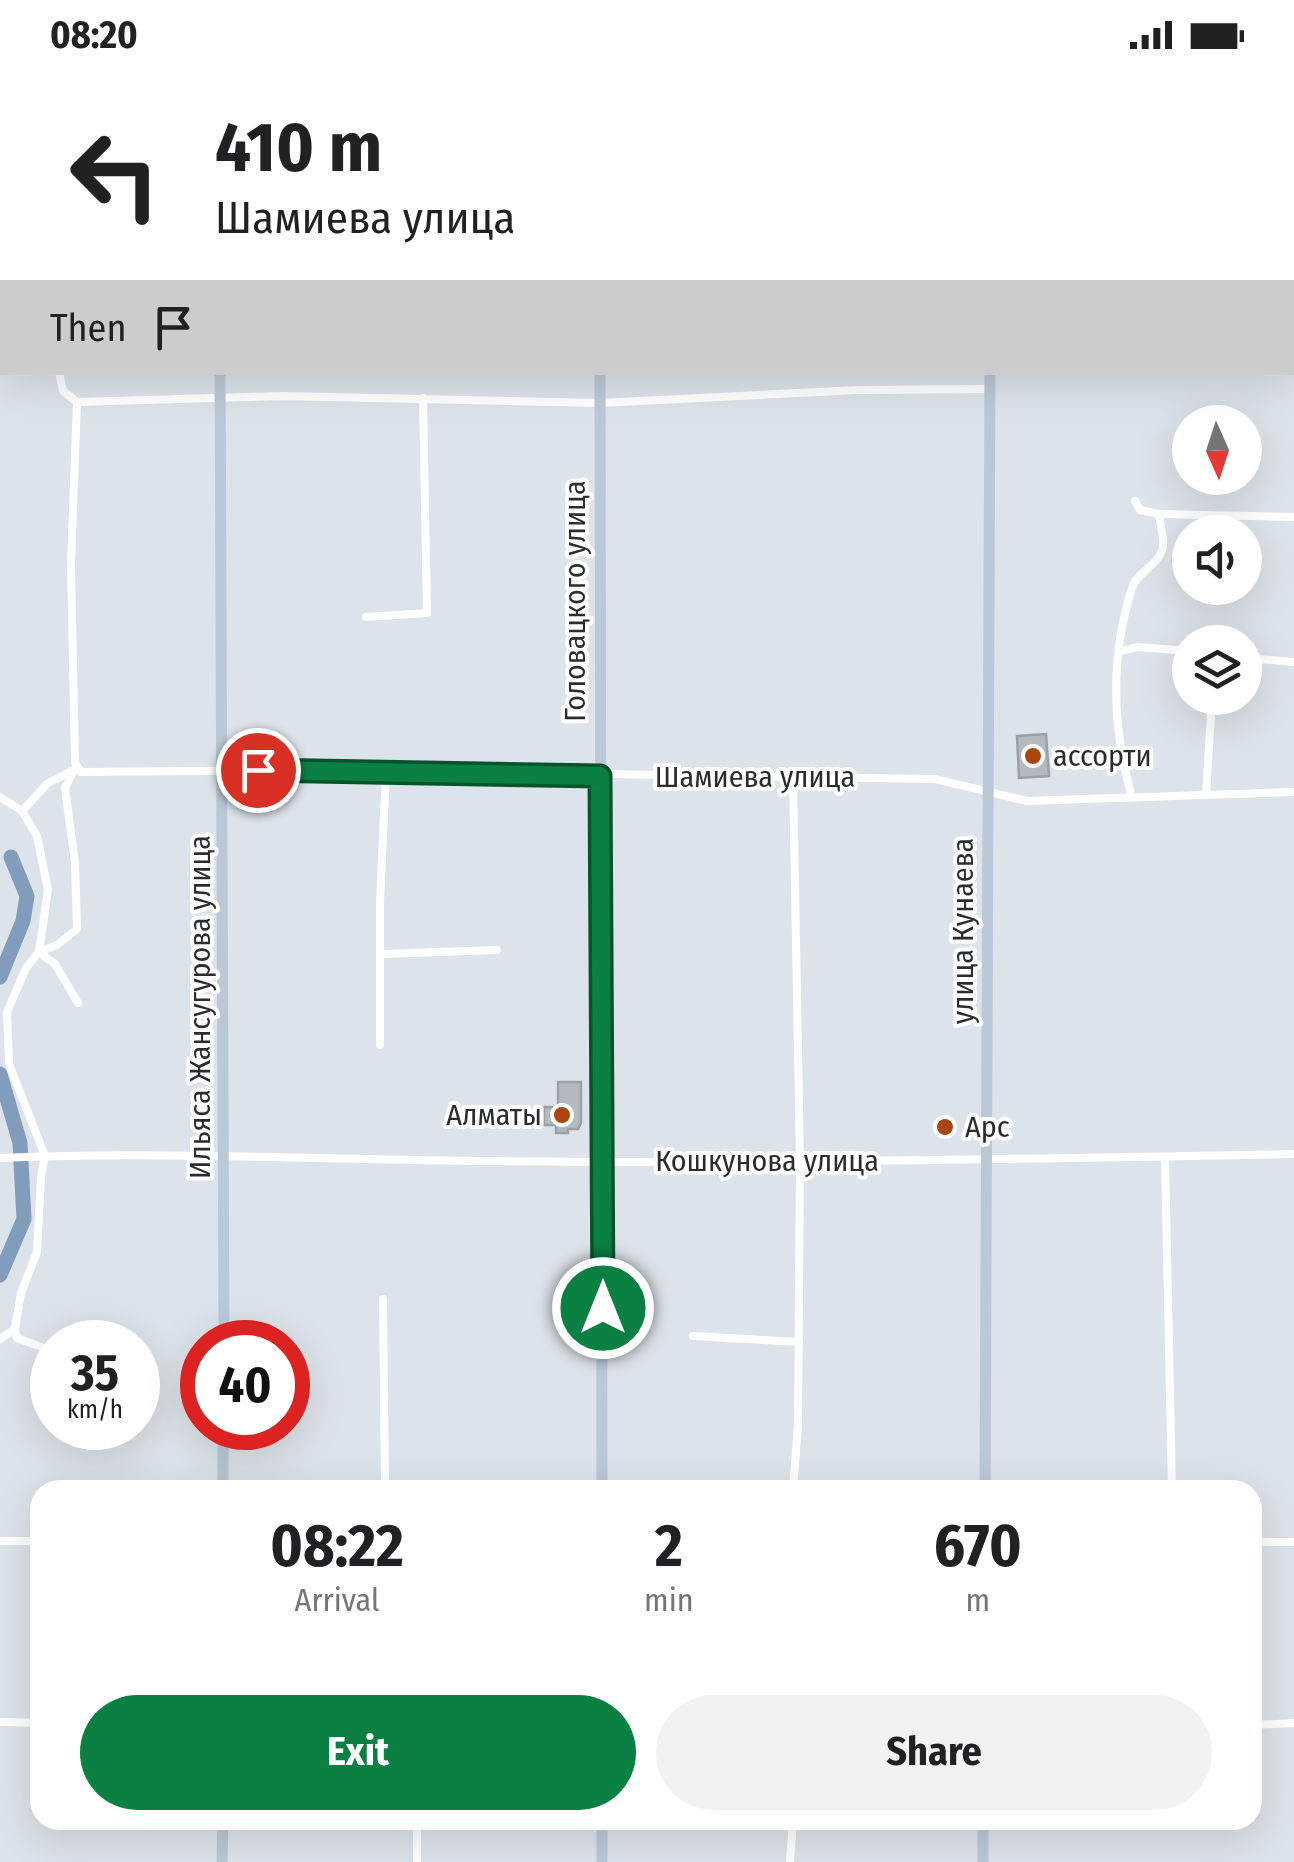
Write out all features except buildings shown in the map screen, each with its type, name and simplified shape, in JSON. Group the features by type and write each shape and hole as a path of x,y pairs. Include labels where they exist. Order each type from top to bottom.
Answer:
{"street":[{"path":"60,375 63,391 76,402 220,397 600,403 858,390 990,389"},
{"name":"Ильяса Жансугурова улица","path":"220,375 225,772 224,1320"},
{"name":"Головацкого улица","path":"600,375 602,1480"},
{"name":"улица Кунаева","path":"985,1480 990,375"},
{"path":"366,617 423,615 428,608 423,398"},
{"path":"39,952 57,945 77,928 75,863 64,788 77,771 71,627 76,402"},
{"path":"1135,502 1140,510 1160,514 1294,517"},
{"path":"1132,797 1122,764 1115,707 1119,652 1134,582 1159,558 1164,546 1160,514"},
{"path":"1119,652 1137,647 1172,650"},
{"path":"1262,659 1294,662"},
{"path":"1206,795 1211,715"},
{"path":"22,811 48,784 77,771"},
{"name":"Шамиева улица","path":"77,771 936,779 1027,801 1294,792"},
{"path":"380,1046 386,772"},
{"path":"793,776 800,1161 793,1480"},
{"path":"0,797 22,811 37,836 48,890 39,952 14,990 6,1031 9,1064 46,1156 40,1177 38,1252 21,1293 16,1329 17,1338 30,1345"},
{"path":"380,954 497,950"},
{"path":"39,952 55,964 78,1004"},
{"name":"Кошкунова улица","path":"5,1158 225,1153 604,1162 1294,1154"},
{"path":"1165,1157 1172,1480"},
{"path":"383,1299 385,1480"},
{"path":"0,1339 16,1329"},
{"path":"693,1336 799,1342"},
{"path":"223,1480 224,1450"},
{"path":"0,1541 30,1542"},
{"path":"1262,1542 1294,1542"},
{"path":"0,1722 30,1723"},
{"path":"1262,1725 1294,1723"},
{"path":"222,1830 222,1862"},
{"path":"416,1862 417,1830"},
{"path":"602,1830 602,1862"},
{"path":"790,1862 792,1830"},
{"path":"983,1830 983,1862"}],"waterway":[{"path":"0,977 23,921 27,896 11,857"},
{"path":"0,1074 20,1143 24,1219 0,1275"}],"place":[{"name":"ассорти","path":"1033,756"},
{"name":"Алматы","path":"562,1115"},
{"name":"Арс","path":"945,1127"}],"route":[{"path":"258,770 600,776 603,1308"}]}
